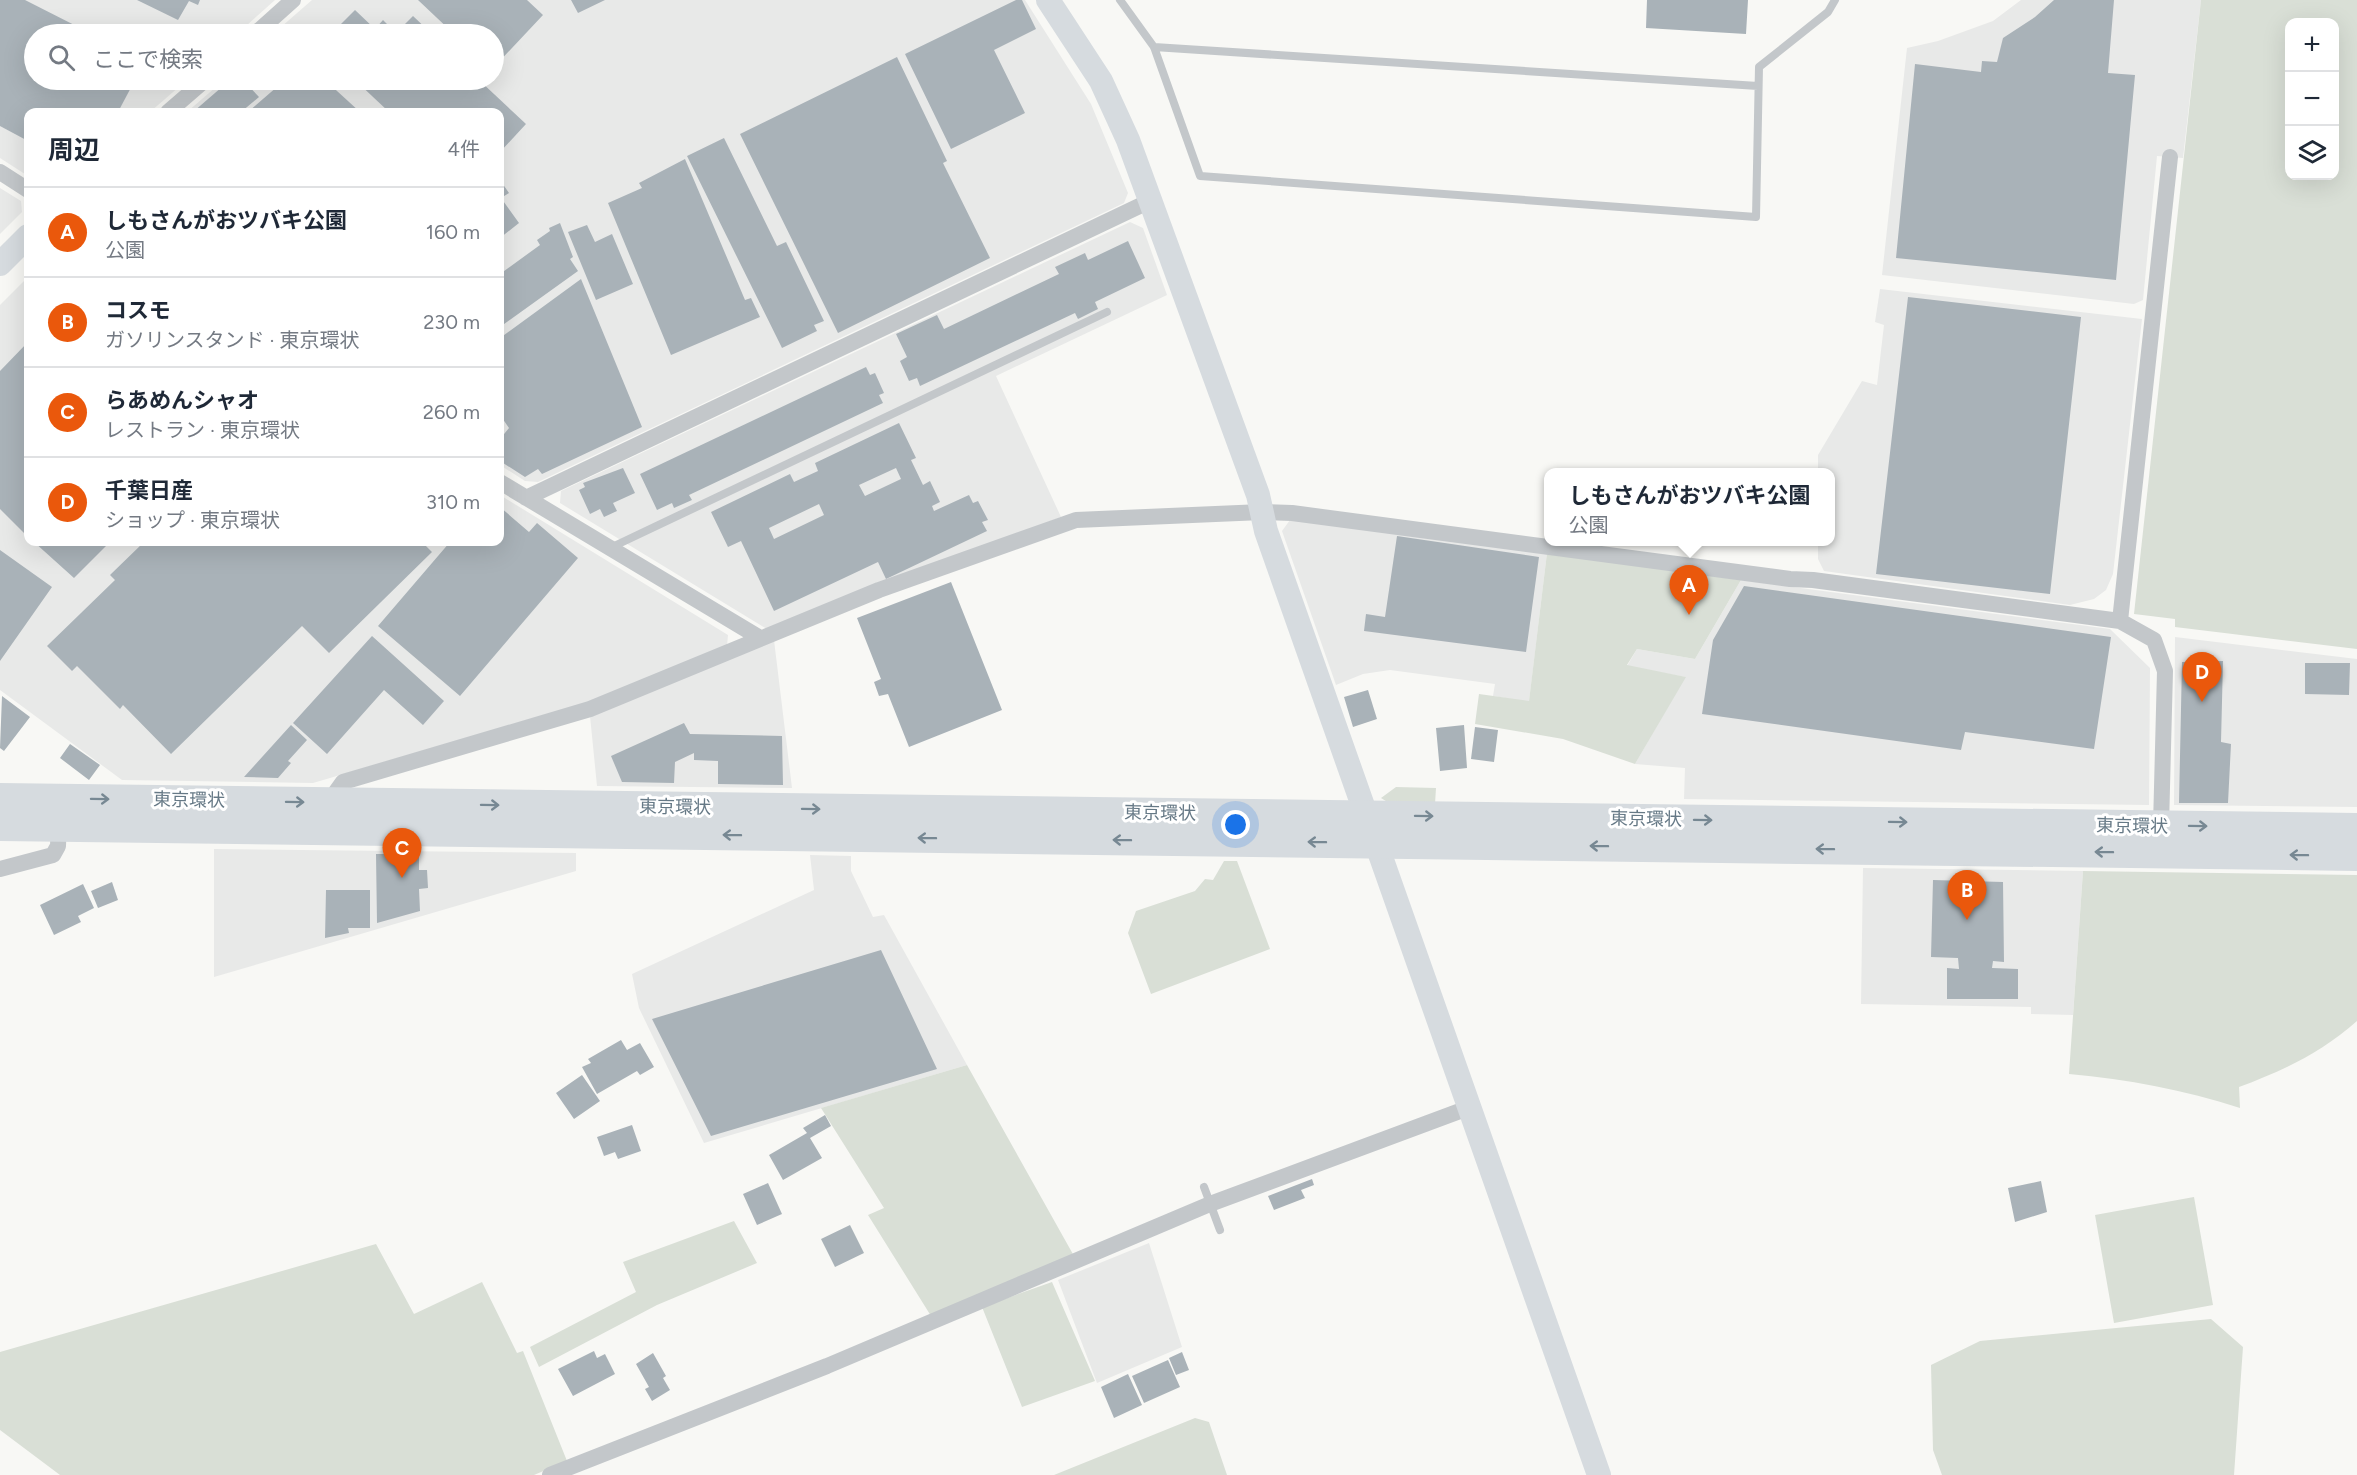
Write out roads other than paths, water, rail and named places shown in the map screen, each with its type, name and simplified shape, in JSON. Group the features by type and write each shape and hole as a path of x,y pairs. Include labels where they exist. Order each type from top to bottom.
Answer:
{"highway":[{"name":"東京環状","path":"0,798 59,813 1371,829 2161,826 2357,828"},
{"name":"東京環状","path":"0,826 59,813 328,802 2357,856"}],"street":[{"path":"266,24 293,0"},
{"path":"1048,0 1101,81 1152,200 1258,495 1266,531 1599,1475"},
{"path":"173,108 193,90"},
{"path":"2120,621 2170,157"},
{"path":"0,172 24,187"},
{"path":"526,498 1152,200"},
{"path":"0,264 24,240"},
{"path":"504,484 760,639"},
{"path":"328,802 342,782 590,709 879,590 1076,520 1262,512 1292,513 1544,545"},
{"path":"1554,546 2120,621 2154,640 2165,671 2161,826"},
{"path":"0,869 53,855 58,846 59,813"},
{"path":"550,1475 838,1361 1210,1204 1468,1108"}],"lane":[{"path":"1120,0 1154,47 1200,176 1756,217 1759,67 1828,12 1836,0"},
{"path":"1154,47 1758,86"},
{"path":"610,549 1107,312"},
{"path":"1204,1187 1220,1230"}],"place":[{"name":"しもさんがおツバキ公園","path":"1689,615"},
{"name":"千葉日産","path":"2202,702"},
{"name":"らあめんシャオ","path":"402,878"},
{"name":"コスモ","path":"1967,920"}]}
